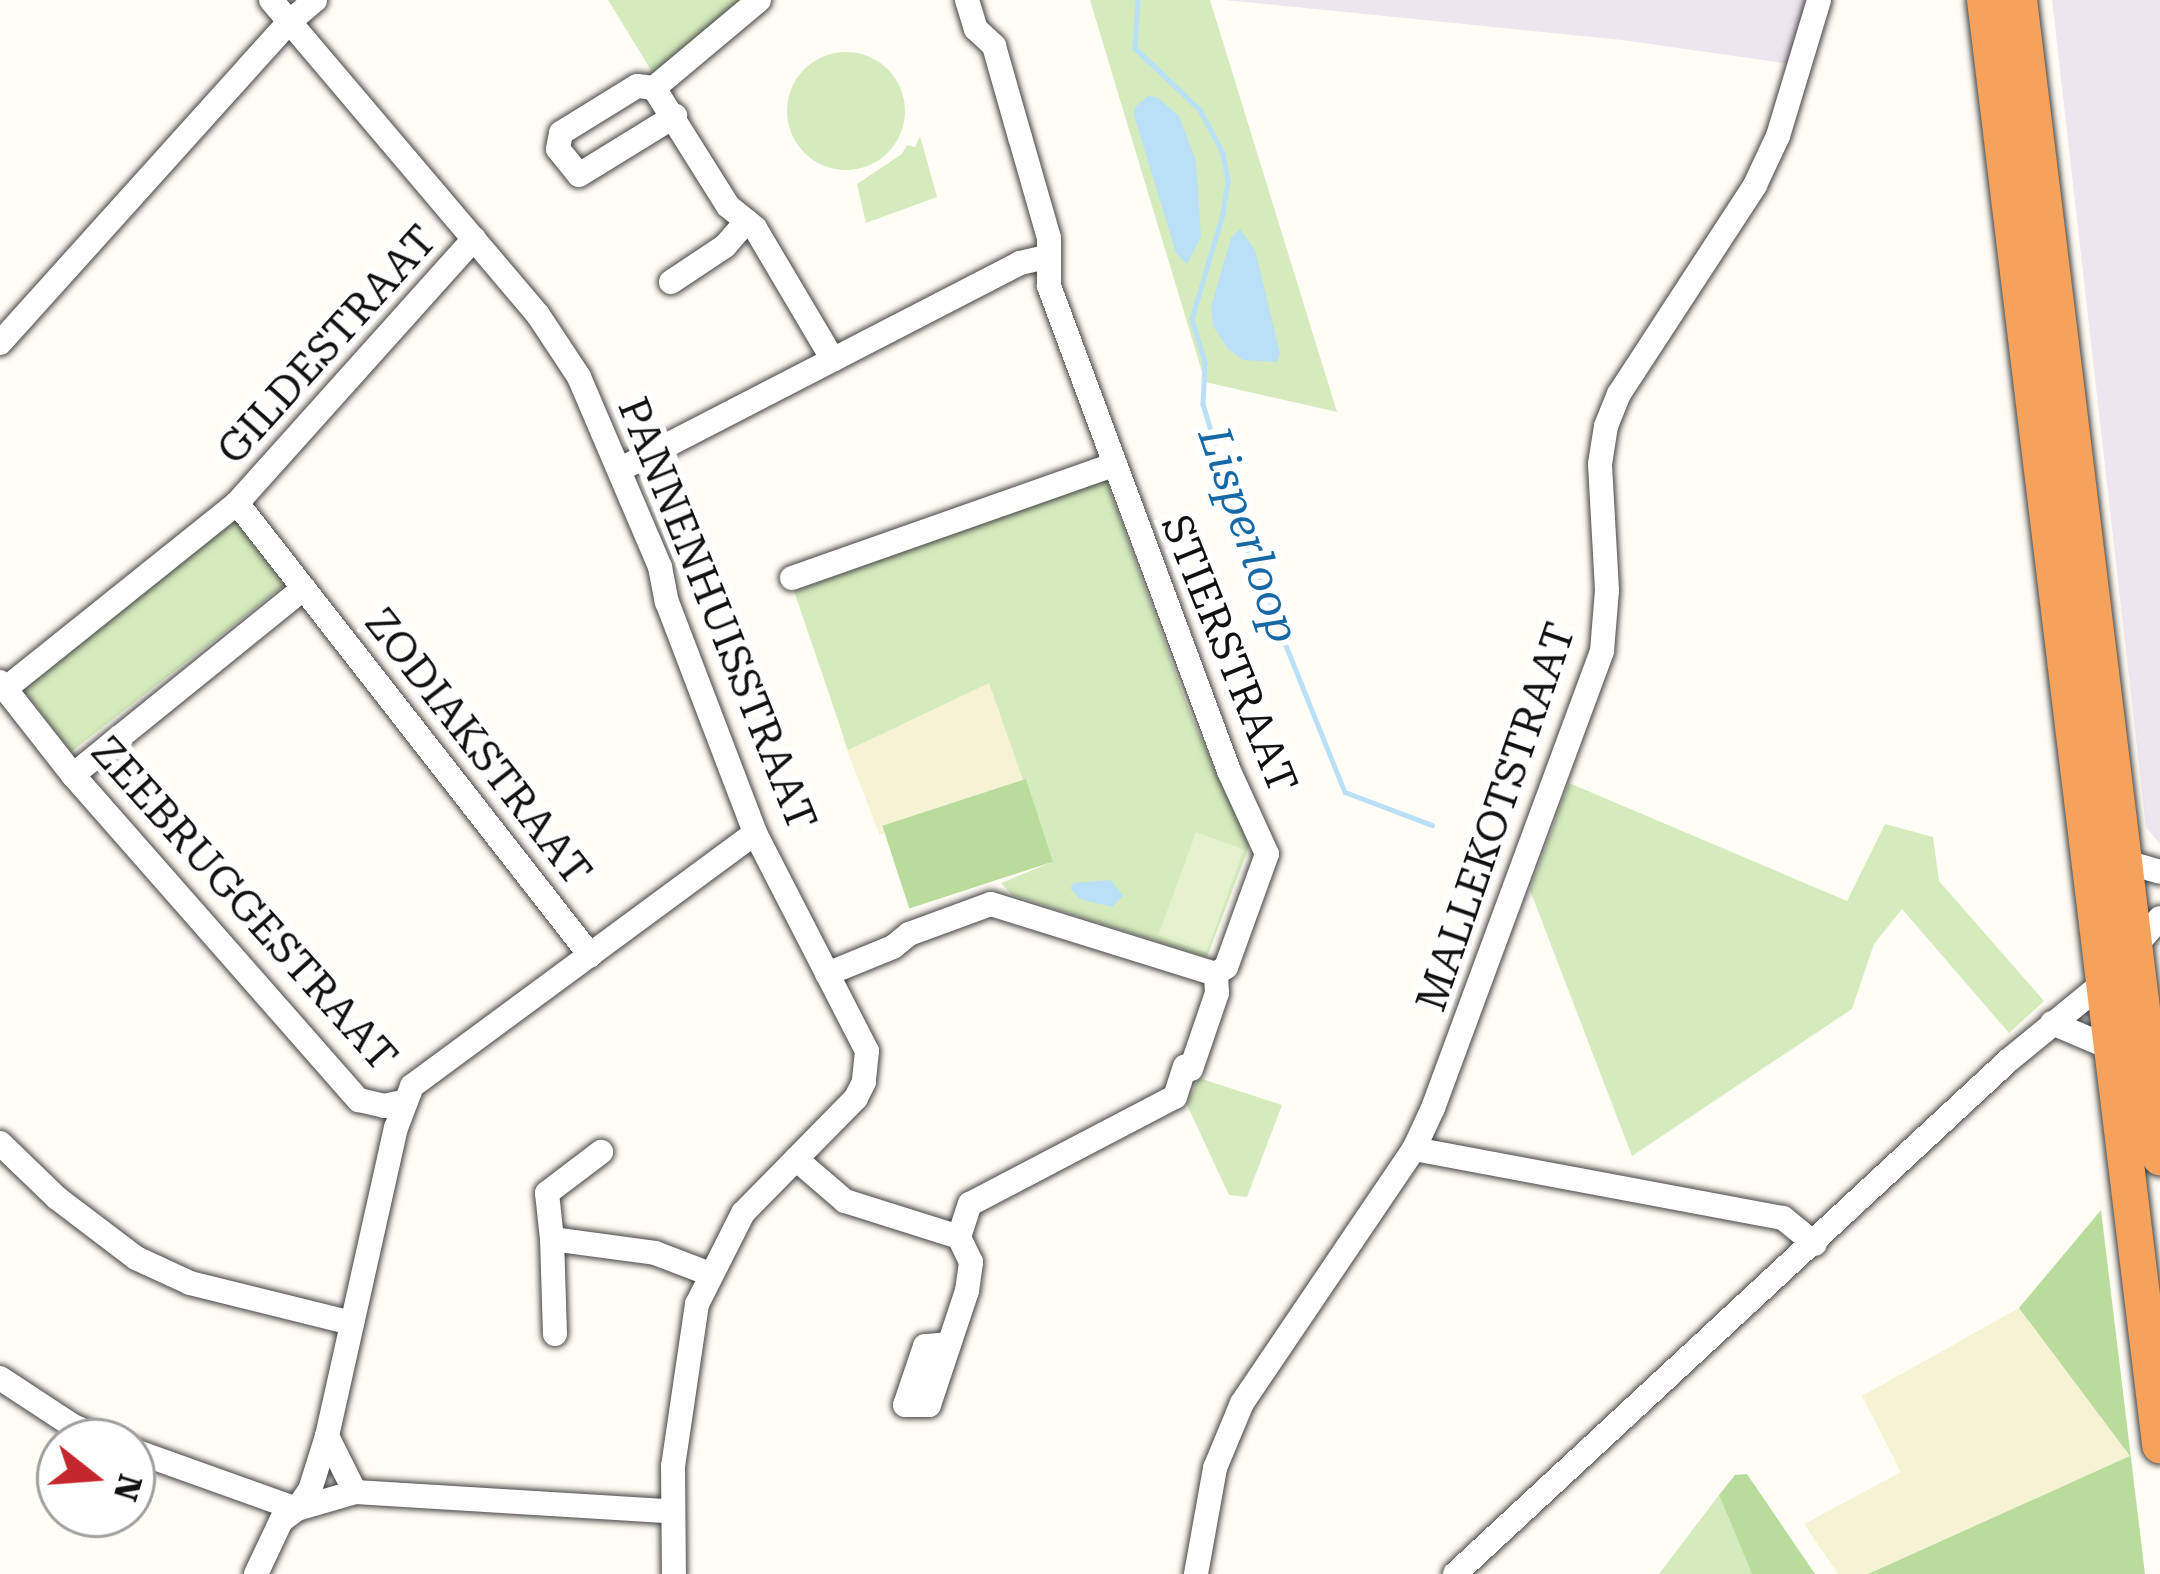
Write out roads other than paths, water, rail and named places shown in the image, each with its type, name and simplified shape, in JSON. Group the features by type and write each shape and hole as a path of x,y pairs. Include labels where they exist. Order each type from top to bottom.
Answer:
{"highway":[{"path":"1985,0 2160,1445"},
{"path":"2019,0 2143,867 2134,951 2160,1157"}],"street":[{"name":"PANNENHUISSTRAAT","path":"271,0 559,345 602,421 754,833 867,1051 856,1098 743,1213 710,1274 692,1329 670,1510 674,1574"},
{"path":"0,343 289,22 315,0"},
{"name":"STIERSTRAAT","path":"959,1237 970,1204 1175,1096 1217,994 1216,974 1226,967 1267,854 1229,771 1049,286 1048,238 994,46 976,29 968,0"},
{"name":"MALLEKOTSTRAAT","path":"1196,1574 1216,1468 1242,1402 1414,1149 1602,650 1607,590 1600,464 1606,426 1619,394 1755,185 1778,136 1819,0"},
{"path":"654,88 756,1"},
{"path":"675,116 579,175 558,148 561,133 637,86 654,88 675,116 728,206 747,221 832,359"},
{"path":"671,282 725,246 747,221"},
{"name":"GILDESTRAAT","path":"4,695 237,503 474,239"},
{"path":"621,469 1020,263 1047,256"},
{"path":"792,578 1113,465"},
{"name":"ZODIAKSTRAAT","path":"237,503 590,955"},
{"path":"73,775 304,588"},
{"name":"ZEEBRUGGESTRAAT","path":"4,695 359,1100 384,1106 403,1102 327,1436 310,1490 274,1531 256,1574"},
{"path":"403,1102 412,1086 754,833"},
{"path":"827,974 893,947 909,934 991,904 1216,974"},
{"path":"1455,1574 2052,1023 2103,983 2160,918"},
{"path":"2052,1023 2111,1048"},
{"path":"0,1143 106,1239 153,1267 240,1298 352,1323"},
{"path":"1414,1149 1783,1218 1815,1244"},
{"path":"555,1334 547,1193 601,1152"},
{"path":"796,1159 845,1201 959,1237 972,1271 949,1344"},
{"path":"551,1239 655,1253 710,1274"},
{"path":"0,1378 61,1418"},
{"path":"327,1436 355,1492"},
{"path":"156,1459 297,1509 355,1492 670,1510"}],"water":[{"path":"1148,96 1157,97 1179,116 1196,161 1201,237 1187,264 1176,253 1134,115 1135,107"},
{"path":"1240,229 1255,250 1280,353 1277,362 1243,360 1228,349 1213,326 1211,307 1231,238"},
{"path":"1111,880 1123,896 1112,907 1080,899 1070,888 1074,883"}],"waterway":[{"name":"Lisperloop","path":"1138,0 1135,48 1200,110 1223,153 1228,182 1223,214 1192,319 1205,362 1203,404 1242,536 1345,792 1432,825"}]}
